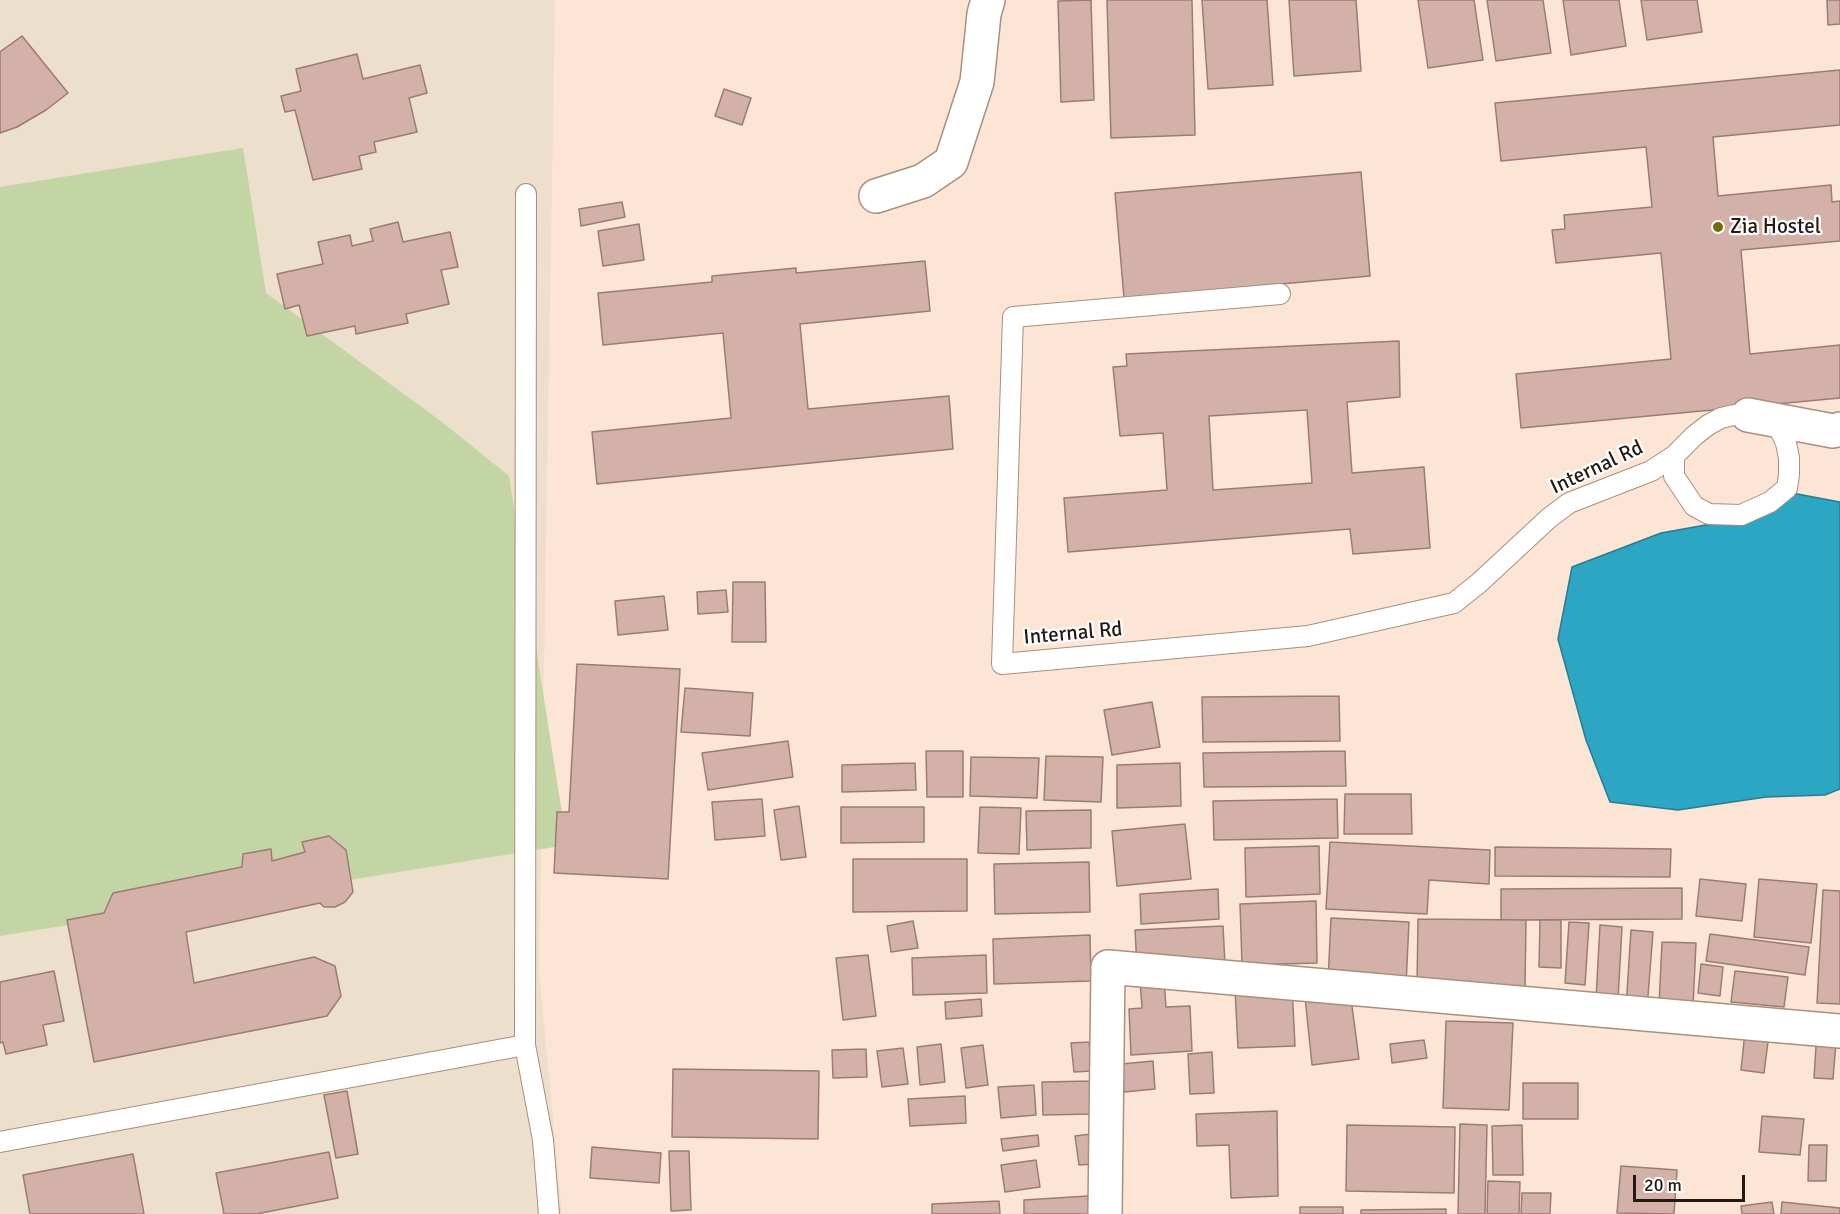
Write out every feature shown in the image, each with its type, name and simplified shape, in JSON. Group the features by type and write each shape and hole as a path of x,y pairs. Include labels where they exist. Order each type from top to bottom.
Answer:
{"street":[{"path":"876,196 923,181 951,162 976,82 984,14 988,0"},
{"path":"1748,415 1833,430 1840,429"},
{"path":"1105,1214 1108,967 1840,1031"}],"lane":[{"path":"526,194 525,1045 543,1140 549,1214"},
{"name":"Internal Rd","path":"1280,294 1013,317 1002,664 1308,636 1454,603 1549,518 1569,504 1651,471 1674,456 1694,436 1721,418 1734,415 1748,415 1774,424 1785,443 1789,467 1787,488 1770,502 1741,515 1709,514 1694,507 1674,476 1674,456"},
{"path":"0,1142 525,1045"}],"shaded area":[{"path":"0,0 555,0 539,971 562,1214 0,1214"}],"green space":[{"path":"243,148 266,293 442,422 509,476 567,845 0,936 0,187"}],"water":[{"path":"1792,493 1840,502 1840,789 1825,795 1766,797 1678,810 1610,802 1586,740 1558,639 1572,567 1661,533 1756,516"}],"building":[{"path":"1091,0 1094,100 1061,102 1058,1"},
{"path":"1107,0 1192,0 1195,135 1111,138"},
{"path":"1202,0 1267,0 1273,85 1208,89"},
{"path":"1289,0 1356,0 1361,71 1294,76"},
{"path":"1418,0 1474,0 1483,60 1428,68"},
{"path":"1487,0 1543,0 1551,53 1496,61"},
{"path":"1563,0 1619,0 1626,46 1571,55"},
{"path":"1641,0 1697,0 1702,32 1647,40"},
{"path":"1827,0 1840,0 1840,24 1828,25"},
{"path":"22,36 68,93 46,110 17,127 0,133 0,52"},
{"path":"357,54 363,79 420,65 427,93 409,98 417,132 374,142 376,152 359,156 362,169 313,180 295,110 285,112 281,96 301,91 296,69"},
{"path":"1840,70 1840,125 1713,137 1718,196 1831,185 1832,202 1840,201 1840,241 1741,250 1750,354 1840,345 1840,398 1521,428 1516,374 1671,359 1661,253 1556,263 1552,230 1565,229 1564,215 1652,207 1646,147 1501,161 1495,103"},
{"path":"724,89 751,98 742,125 715,116"},
{"path":"1361,172 1370,276 1124,298 1115,193"},
{"path":"622,202 625,217 581,226 579,209"},
{"path":"398,222 403,242 450,232 458,267 441,270 449,304 406,314 408,323 356,334 355,326 307,336 299,305 285,309 277,274 323,264 318,242 350,235 352,246 373,241 370,229"},
{"path":"639,224 644,260 603,266 598,231"},
{"path":"925,261 930,311 800,324 808,409 949,396 953,449 597,484 592,432 731,418 723,333 603,345 598,293 712,282 712,276 796,268 796,273"},
{"path":"1399,341 1400,397 1347,402 1352,473 1424,467 1430,548 1353,554 1350,529 1068,552 1064,498 1167,490 1163,433 1120,436 1113,367 1127,366 1126,354","holes":["1307,410 1312,483 1213,490 1209,416"]},
{"path":"733,582 765,582 766,642 732,642"},
{"path":"726,590 728,612 698,614 697,592"},
{"path":"664,596 668,630 618,635 615,601"},
{"path":"577,664 680,669 668,879 554,873 557,812 569,812"},
{"path":"685,688 753,693 750,736 681,732"},
{"path":"1339,696 1340,741 1203,742 1202,697"},
{"path":"1152,702 1160,747 1112,755 1104,710"},
{"path":"788,741 793,777 708,790 702,753"},
{"path":"926,751 963,751 963,797 927,797"},
{"path":"1345,751 1346,786 1204,787 1203,753"},
{"path":"1046,756 1103,757 1101,802 1044,800"},
{"path":"971,757 1039,758 1037,798 970,796"},
{"path":"915,763 916,790 842,792 842,765"},
{"path":"1180,763 1181,806 1117,808 1117,765"},
{"path":"1345,794 1411,794 1412,834 1344,834"},
{"path":"762,799 765,836 715,840 712,802"},
{"path":"1337,799 1338,838 1214,840 1213,801"},
{"path":"799,806 806,857 781,860 774,810"},
{"path":"841,807 924,807 924,842 841,843"},
{"path":"980,807 1021,808 1019,854 978,853"},
{"path":"1091,810 1091,848 1027,850 1026,811"},
{"path":"1185,824 1191,879 1117,886 1112,831"},
{"path":"329,836 346,850 353,892 345,902 335,907 324,907 320,903 186,932 194,983 314,957 335,966 341,996 327,1016 94,1062 67,920 104,913 113,893 242,867 243,854 271,849 272,861 305,852 302,842"},
{"path":"1330,842 1490,850 1489,884 1429,880 1427,914 1326,909"},
{"path":"1319,846 1320,894 1246,897 1245,848"},
{"path":"1495,847 1671,849 1670,877 1495,876"},
{"path":"853,859 967,859 967,911 853,912"},
{"path":"1089,862 1090,912 995,914 994,864"},
{"path":"1700,879 1746,884 1742,921 1696,916"},
{"path":"1759,879 1817,884 1811,943 1754,937"},
{"path":"1682,888 1682,919 1501,920 1501,889"},
{"path":"1218,889 1219,919 1141,924 1140,894"},
{"path":"1823,890 1840,891 1840,1004 1817,1003"},
{"path":"1316,901 1317,963 1242,965 1240,904"},
{"path":"1331,918 1409,922 1406,985 1328,981"},
{"path":"1418,919 1526,920 1525,988 1417,986"},
{"path":"1540,920 1561,920 1561,968 1539,967"},
{"path":"913,921 918,948 891,952 887,926"},
{"path":"1569,922 1589,923 1585,985 1565,983"},
{"path":"1600,925 1622,927 1618,999 1596,999"},
{"path":"1223,926 1225,964 1137,968 1135,930"},
{"path":"1631,930 1653,932 1647,1009 1626,1008"},
{"path":"1710,934 1809,947 1805,975 1706,961"},
{"path":"1090,935 1091,981 994,984 993,939"},
{"path":"1662,942 1696,943 1693,1007 1659,1006"},
{"path":"868,955 876,1016 843,1020 836,958"},
{"path":"986,955 987,993 913,995 912,958"},
{"path":"1701,964 1723,967 1720,996 1698,993"},
{"path":"54,971 64,1021 43,1025 47,1045 6,1054 3,1042 0,1043 0,982"},
{"path":"1735,971 1788,977 1784,1007 1731,1002"},
{"path":"1164,980 1166,1007 1190,1006 1192,1051 1131,1055 1129,1009 1142,1008 1140,981"},
{"path":"1292,986 1295,1046 1238,1048 1235,989"},
{"path":"1350,991 1359,1059 1312,1065 1305,997"},
{"path":"981,999 982,1016 946,1019 945,1002"},
{"path":"1446,1021 1513,1023 1509,1110 1443,1108"},
{"path":"1817,1030 1837,1031 1833,1079 1814,1078"},
{"path":"1745,1032 1769,1034 1764,1073 1741,1070"},
{"path":"1424,1040 1427,1058 1392,1063 1390,1044"},
{"path":"1089,1042 1092,1071 1074,1072 1071,1043"},
{"path":"941,1044 945,1082 920,1085 917,1047"},
{"path":"983,1045 988,1085 966,1088 961,1048"},
{"path":"903,1048 908,1084 882,1087 877,1051"},
{"path":"866,1049 867,1077 833,1078 832,1050"},
{"path":"1212,1052 1214,1093 1190,1094 1188,1054"},
{"path":"1153,1061 1155,1089 1124,1092 1121,1064"},
{"path":"673,1069 819,1071 818,1139 672,1137"},
{"path":"1093,1081 1094,1114 1043,1115 1042,1082"},
{"path":"1523,1083 1578,1083 1578,1119 1523,1119"},
{"path":"1034,1085 1036,1115 1001,1118 998,1087"},
{"path":"347,1091 358,1154 336,1158 324,1095"},
{"path":"965,1096 966,1123 910,1126 908,1099"},
{"path":"1277,1111 1278,1196 1231,1198 1229,1145 1197,1146 1196,1114"},
{"path":"1762,1116 1804,1119 1800,1155 1759,1152"},
{"path":"1460,1124 1487,1125 1485,1214 1458,1214"},
{"path":"1347,1125 1455,1127 1454,1193 1346,1191"},
{"path":"1522,1125 1523,1175 1493,1175 1492,1126"},
{"path":"1091,1134 1094,1164 1079,1165 1075,1136"},
{"path":"1038,1135 1039,1146 1003,1151 1001,1139"},
{"path":"1809,1145 1827,1145 1826,1181 1808,1181"},
{"path":"592,1147 661,1153 659,1183 590,1178"},
{"path":"669,1151 689,1151 691,1210 671,1211"},
{"path":"329,1152 338,1198 256,1214 224,1214 216,1173"},
{"path":"133,1154 144,1214 30,1214 23,1175"},
{"path":"1036,1160 1040,1187 1005,1192 1001,1165"},
{"path":"1621,1166 1677,1170 1674,1214 1617,1213"},
{"path":"1488,1181 1520,1182 1519,1214 1487,1214"},
{"path":"1522,1193 1551,1193 1550,1214 1521,1214"},
{"path":"1088,1196 1089,1214 1024,1214 1024,1200"},
{"path":"999,1201 1000,1214 932,1214 932,1204"},
{"path":"1772,1202 1774,1214 1742,1214 1741,1206"},
{"path":"1782,1202 1840,1208 1840,1214 1781,1214"},
{"path":"1300,1207 1343,1207 1343,1214 1300,1214"},
{"path":"1446,1209 1446,1214 1361,1214 1361,1210"}],"place":[{"name":"Zia Hostel","path":"1718,227"}]}
